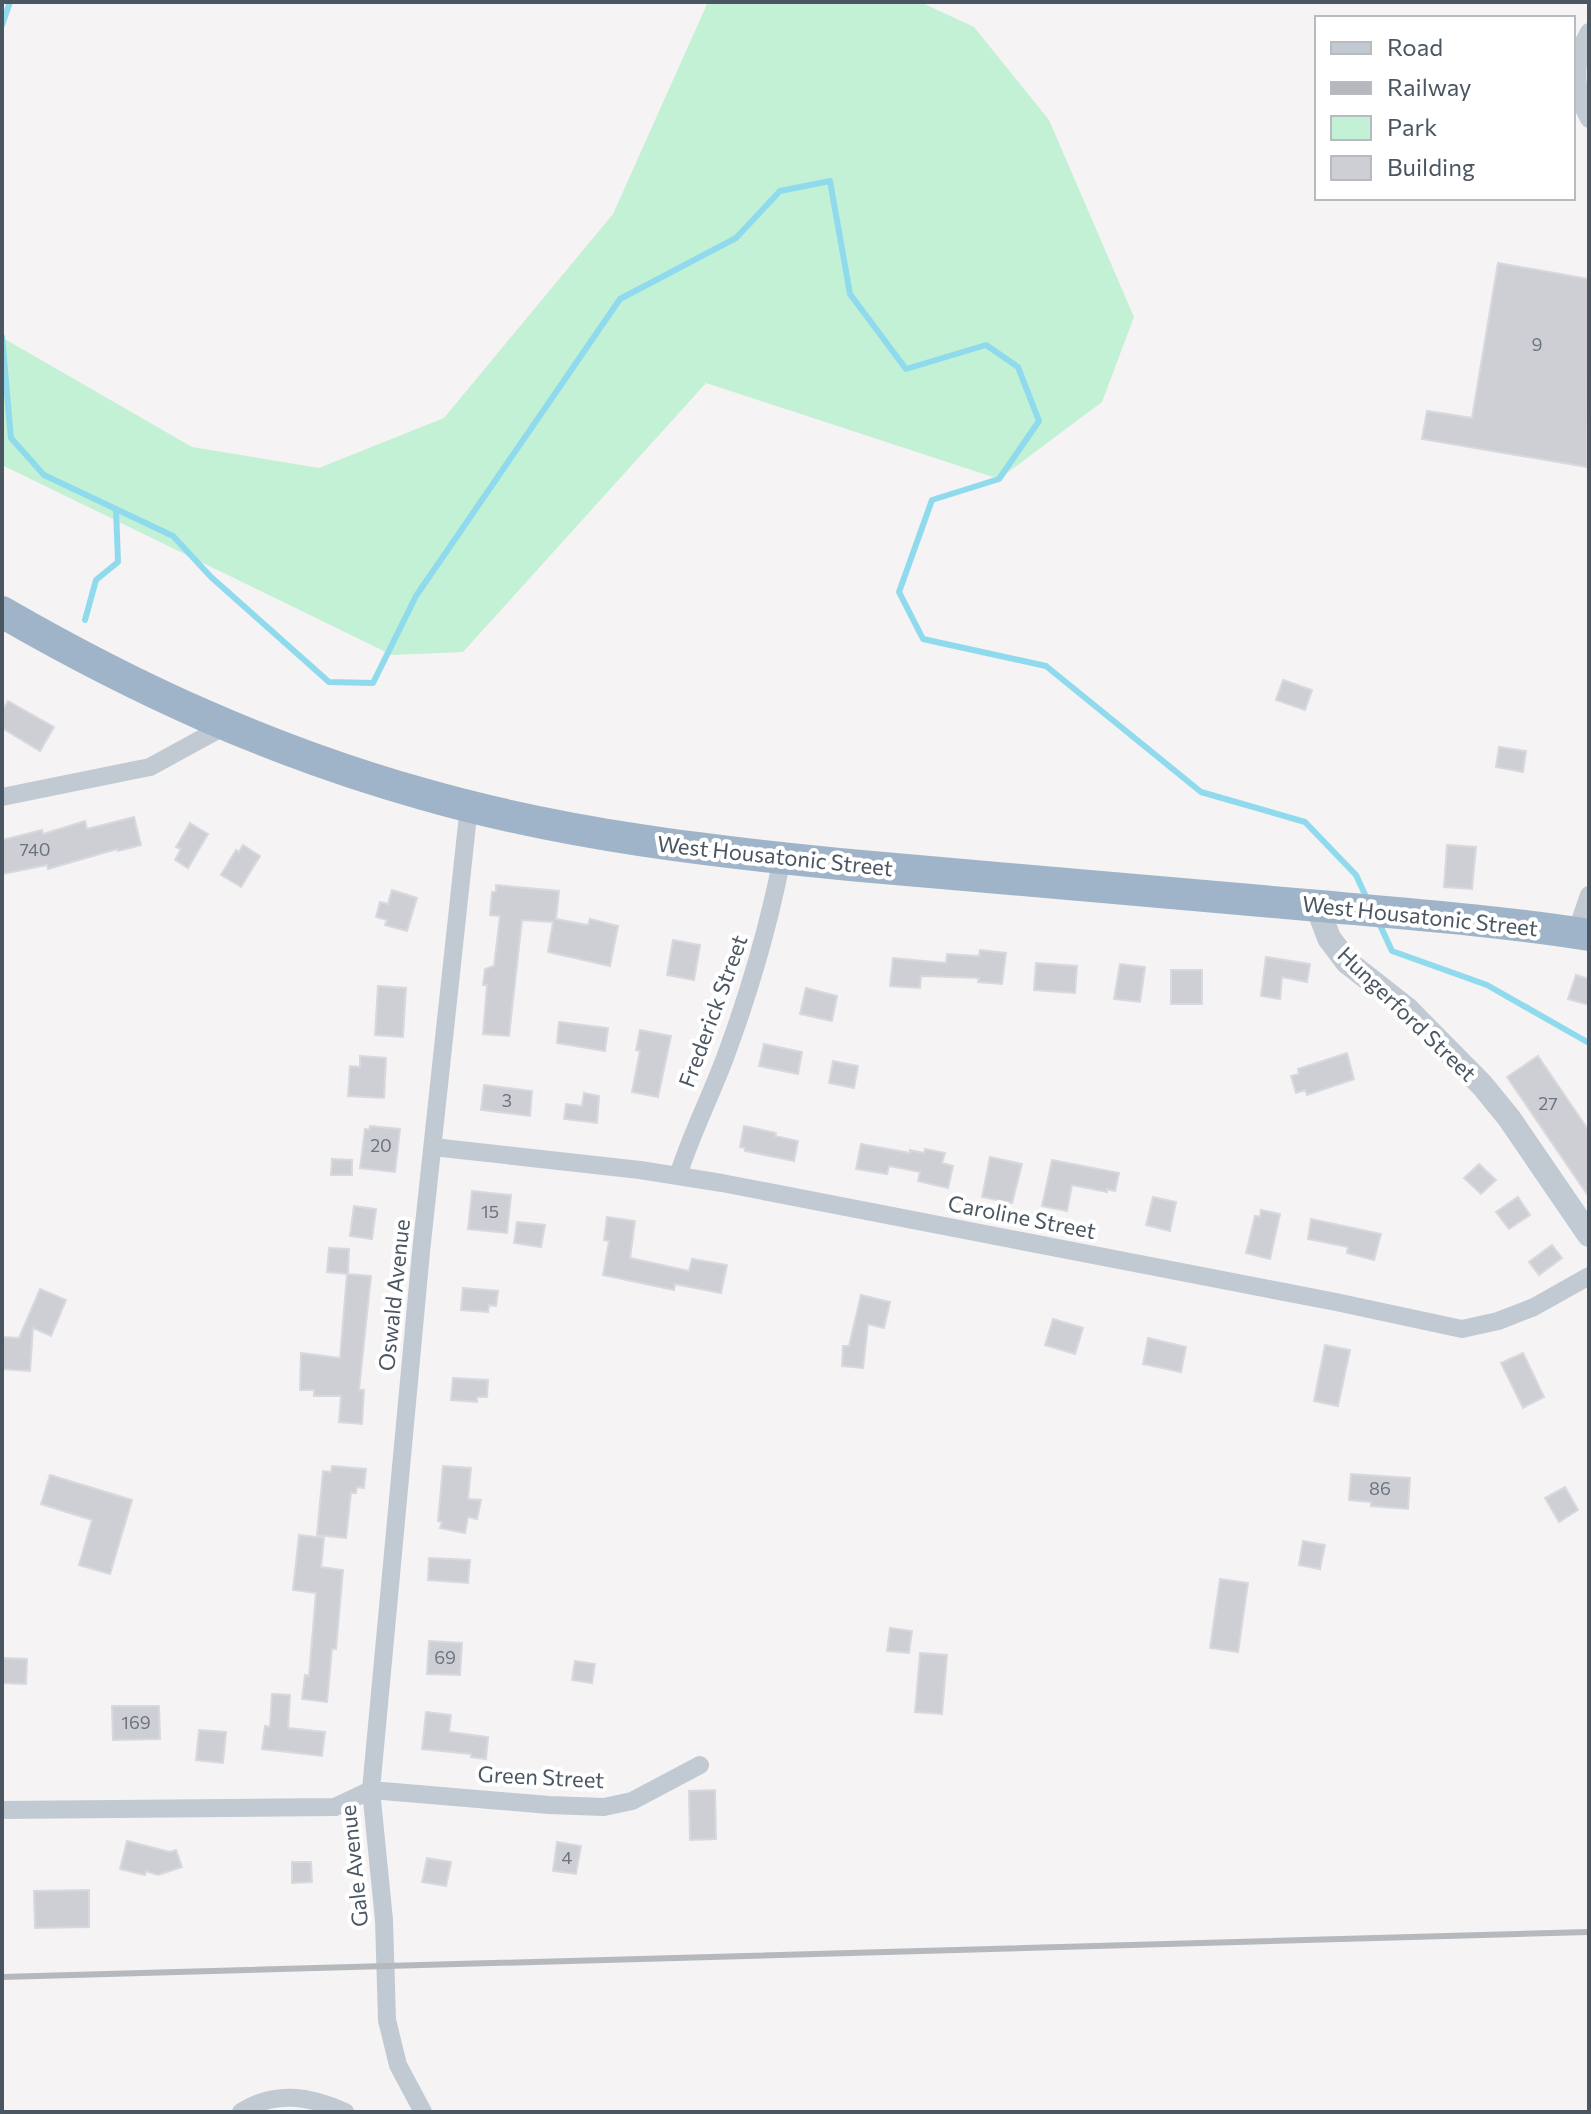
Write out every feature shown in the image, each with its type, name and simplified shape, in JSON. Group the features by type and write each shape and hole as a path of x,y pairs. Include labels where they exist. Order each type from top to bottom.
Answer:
{"highway":[{"name":"West Housatonic Street","path":"2,612 177,706 225,726 350,772 469,806 601,834 782,858 1405,914 1583,934"}],"street":[{"path":"1589,32 1580,55 1577,81 1582,105 1589,119"},
{"path":"2,797 150,767 196,745 225,726"},
{"name":"Oswald Avenue","path":"371,1790 382,1650 469,806"},
{"name":"Frederick Street","path":"678,1176 728,1051 759,958 782,858"},
{"path":"1583,934 1589,895"},
{"name":"Hungerford Street","path":"1329,907 1329,938 1347,962 1407,1009 1482,1085 1509,1118 1589,1235"},
{"name":"Caroline Street","path":"433,1147 678,1176 1462,1329 1498,1321 1534,1307 1589,1276"},
{"name":"Green Street","path":"371,1790 604,1807 643,1796 700,1765"},
{"name":"Gale Avenue","path":"2,1810 335,1807 371,1790 384,1920 387,2020 398,2065 423,2112"},
{"path":"241,2112 260,2102 286,2097 325,2103 345,2112"}],"green space":[{"path":"708,2 920,2 974,27 1049,120 1134,317 1102,402 999,479 706,383 463,652 392,655 2,465 3,338 192,447 319,468 444,418 613,214"}],"building":[{"path":"1498,263 1589,279 1587,467 1422,439 1427,411 1472,418"},
{"path":"1283,680 1312,690 1305,710 1276,700"},
{"path":"8,701 54,727 40,751 2,728 2,711"},
{"path":"1499,747 1526,751 1523,772 1496,767"},
{"path":"134,817 141,845 48,869 47,865 2,874 2,840 42,830 43,834 85,821 87,829"},
{"path":"190,823 208,834 188,868 175,860 181,849 176,847"},
{"path":"243,845 260,856 241,887 221,875 236,850 239,852"},
{"path":"1447,845 1476,847 1472,889 1444,887"},
{"path":"496,885 559,891 556,919 588,925 590,919 618,926 610,966 548,952 553,922 522,920 509,1036 483,1034 487,985 483,985 485,969 494,966 500,916 490,915 492,892 496,892"},
{"path":"392,890 417,898 407,931 385,925 387,920 376,917 380,902 388,904"},
{"path":"673,940 700,945 694,980 667,975"},
{"path":"980,950 1006,953 1002,984 978,982 979,978 921,976 920,988 890,986 893,958 946,963 947,954 979,956"},
{"path":"1266,957 1310,964 1307,982 1282,977 1280,999 1261,996"},
{"path":"1036,963 1077,966 1075,993 1034,990"},
{"path":"1120,964 1145,967 1140,1002 1114,999"},
{"path":"1171,970 1202,970 1202,1004 1171,1004"},
{"path":"1576,975 1589,979 1589,1005 1568,999"},
{"path":"378,986 406,988 403,1037 375,1035"},
{"path":"806,988 837,996 832,1021 800,1014"},
{"path":"559,1022 608,1028 605,1051 557,1043"},
{"path":"640,1030 671,1036 658,1097 632,1092 640,1051 636,1050"},
{"path":"764,1044 802,1052 798,1074 759,1066"},
{"path":"1347,1053 1354,1079 1307,1095 1305,1090 1296,1093 1291,1076 1299,1074 1298,1069"},
{"path":"360,1056 386,1058 384,1098 348,1096 350,1066 360,1067"},
{"path":"1538,1056 1589,1131 1589,1197 1507,1077"},
{"path":"833,1061 858,1066 854,1088 829,1083"},
{"path":"484,1085 532,1091 530,1116 481,1110"},
{"path":"584,1093 599,1096 597,1123 564,1119 566,1104 582,1106"},
{"path":"370,1126 400,1129 395,1172 360,1168 365,1129 369,1130"},
{"path":"744,1126 798,1141 794,1161 745,1151 740,1147"},
{"path":"861,1144 910,1153 910,1150 924,1153 925,1149 945,1153 942,1163 953,1166 948,1188 918,1181 920,1172 889,1166 887,1174 856,1169"},
{"path":"990,1157 1022,1164 1012,1203 982,1197"},
{"path":"332,1159 352,1160 352,1175 331,1175"},
{"path":"1052,1160 1119,1173 1115,1191 1072,1185 1067,1211 1042,1206"},
{"path":"1479,1164 1496,1180 1481,1194 1464,1178"},
{"path":"472,1191 511,1195 507,1233 468,1229"},
{"path":"1153,1197 1176,1202 1170,1231 1146,1225"},
{"path":"1518,1197 1530,1215 1509,1229 1496,1212"},
{"path":"354,1206 376,1209 372,1239 350,1236"},
{"path":"1261,1210 1280,1214 1270,1259 1246,1253 1255,1216 1260,1217"},
{"path":"607,1217 635,1221 630,1258 689,1271 692,1259 727,1265 721,1293 675,1284 674,1290 603,1275 609,1241 604,1240"},
{"path":"1311,1219 1381,1234 1374,1260 1347,1253 1348,1247 1308,1239"},
{"path":"517,1222 545,1225 541,1247 514,1243"},
{"path":"1552,1245 1562,1258 1539,1275 1529,1262"},
{"path":"329,1248 349,1249 348,1274 327,1272"},
{"path":"347,1274 371,1276 359,1390 364,1390 362,1424 339,1422 341,1396 314,1396 314,1390 300,1390 301,1353 340,1358"},
{"path":"463,1288 498,1291 496,1306 489,1305 488,1312 461,1310"},
{"path":"40,1289 66,1300 51,1336 33,1328 30,1371 2,1369 2,1337 19,1338"},
{"path":"861,1295 890,1302 884,1328 868,1324 863,1368 842,1366 843,1346 849,1346"},
{"path":"1053,1319 1083,1328 1075,1354 1045,1345"},
{"path":"1148,1338 1186,1347 1181,1372 1143,1364"},
{"path":"1325,1345 1350,1350 1338,1406 1314,1401"},
{"path":"1523,1353 1544,1397 1523,1408 1501,1363"},
{"path":"453,1378 488,1380 487,1397 477,1397 477,1402 451,1400"},
{"path":"332,1466 366,1469 364,1488 357,1487 356,1493 351,1493 346,1538 317,1535 323,1471 331,1472"},
{"path":"443,1466 471,1468 468,1499 481,1500 477,1519 468,1517 465,1533 440,1528"},
{"path":"1351,1474 1410,1478 1408,1509 1371,1506 1371,1502 1349,1500"},
{"path":"50,1475 132,1500 110,1574 79,1565 92,1520 41,1504"},
{"path":"1565,1487 1578,1510 1559,1522 1545,1498"},
{"path":"299,1535 324,1538 321,1567 343,1570 336,1649 332,1649 327,1702 302,1699 305,1675 309,1676 316,1593 293,1590"},
{"path":"1303,1541 1325,1545 1320,1569 1299,1565"},
{"path":"429,1558 470,1560 468,1583 428,1580"},
{"path":"1220,1579 1248,1583 1238,1652 1210,1648"},
{"path":"890,1628 912,1631 909,1653 887,1651"},
{"path":"429,1641 462,1643 460,1675 427,1674"},
{"path":"920,1653 947,1655 942,1714 915,1712"},
{"path":"2,1658 27,1659 26,1684 2,1683"},
{"path":"575,1661 595,1664 592,1683 572,1680"},
{"path":"272,1694 290,1695 288,1728 325,1732 322,1756 262,1749 265,1726 270,1727"},
{"path":"112,1706 159,1706 160,1739 113,1740"},
{"path":"426,1712 451,1715 449,1732 488,1737 486,1759 471,1757 471,1754 422,1749"},
{"path":"199,1730 226,1732 223,1763 196,1760"},
{"path":"715,1790 716,1839 690,1840 689,1791"},
{"path":"127,1841 170,1852 176,1850 182,1867 158,1875 120,1869"},
{"path":"557,1842 581,1846 576,1874 553,1871"},
{"path":"427,1858 451,1862 446,1886 422,1882"},
{"path":"292,1862 311,1862 312,1882 292,1883"},
{"path":"89,1890 89,1927 35,1928 34,1891"}],"waterway":[{"path":"2,25 10,2"},
{"path":"2,337 11,438 44,475 173,536 211,577 329,682 373,683 416,596 620,299 736,238 780,191 830,181 850,294 906,369 986,345 1018,367 1039,421 999,479 932,500 899,592 923,639 1046,666 1201,792 1305,822 1356,875 1367,899"},
{"path":"85,620 96,580 118,562 116,509"},
{"path":"1379,923 1392,951 1487,985 1589,1043"}],"railway":[{"path":"2,1977 1589,1932"}]}
